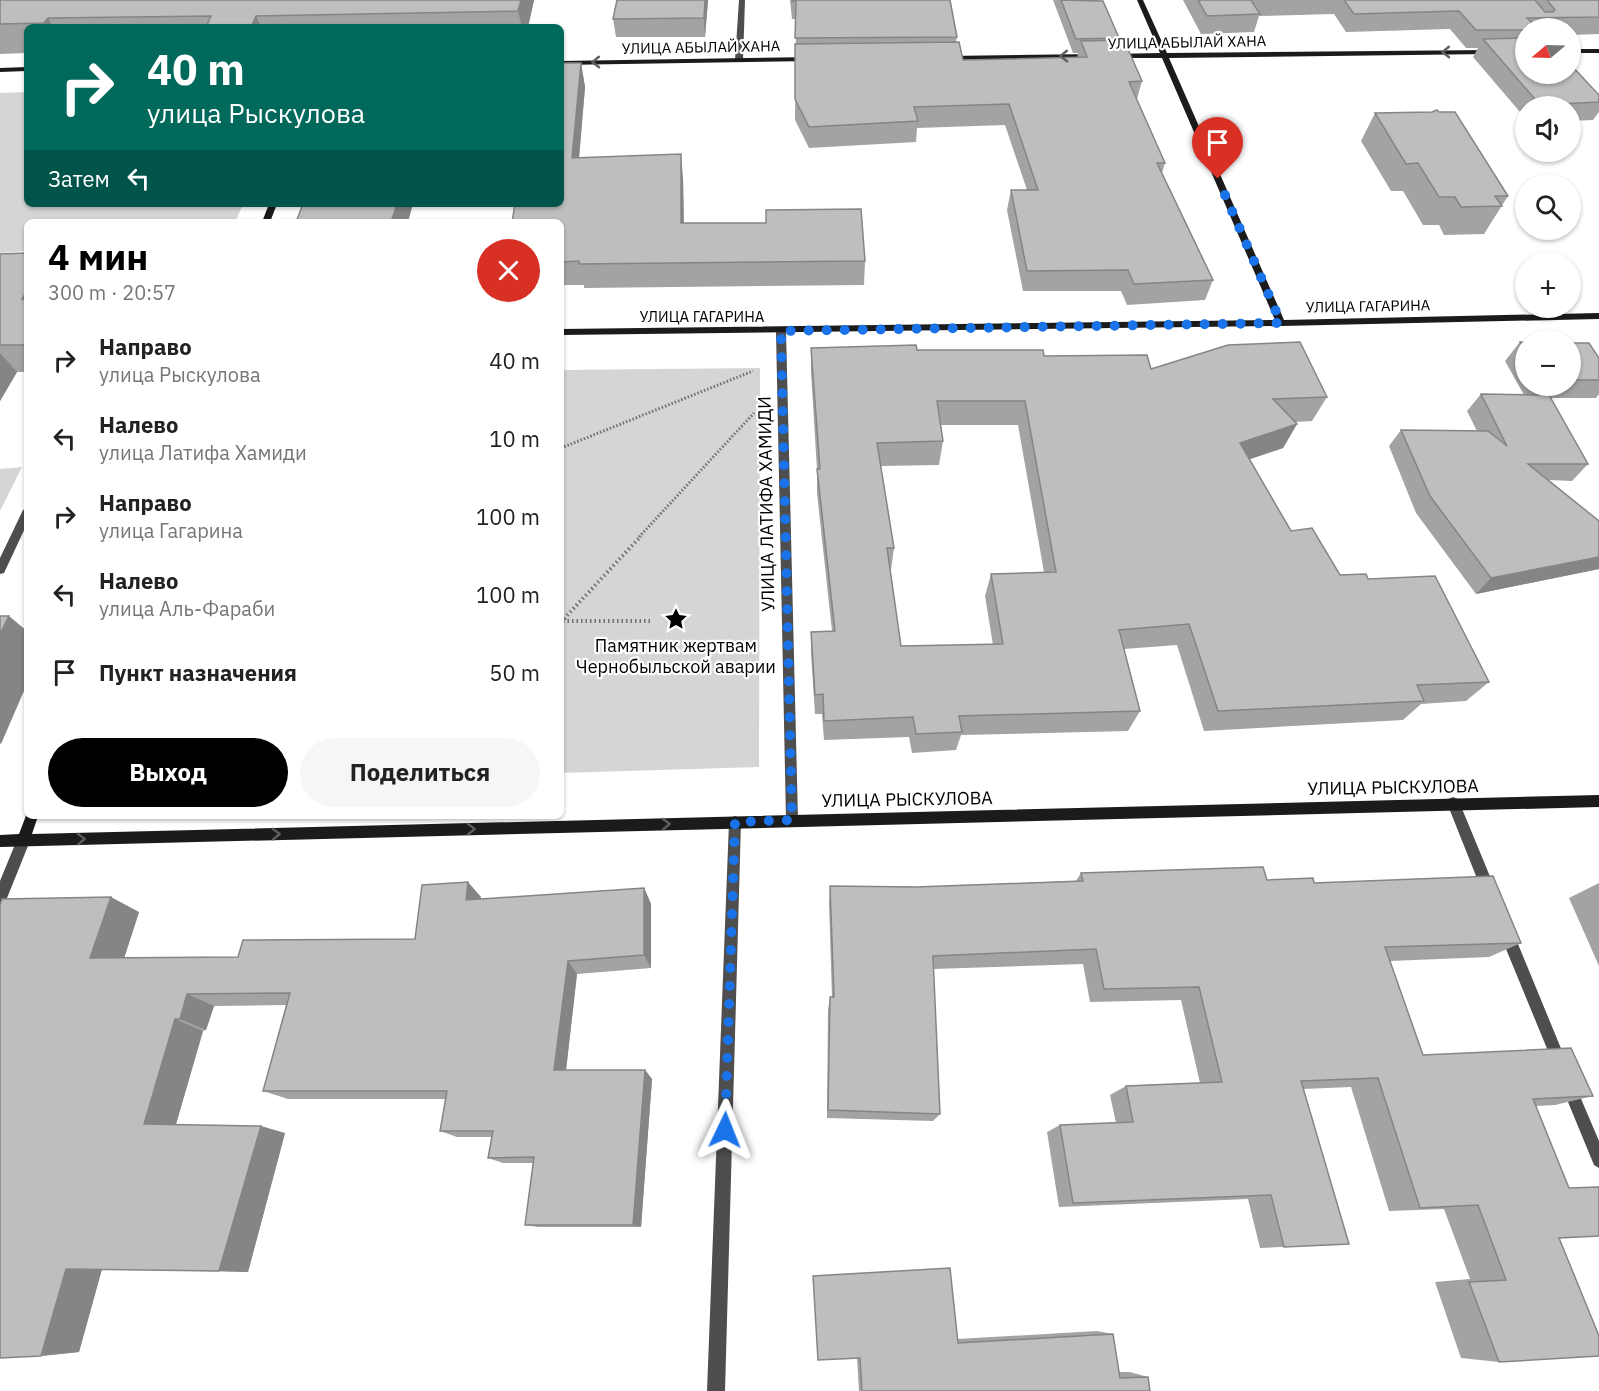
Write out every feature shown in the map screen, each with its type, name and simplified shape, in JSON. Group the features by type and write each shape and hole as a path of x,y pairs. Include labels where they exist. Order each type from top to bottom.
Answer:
{"main road":[{"path":"1140,0 1281,323"},
{"path":"1581,51 1599,51"},
{"name":"УЛИЦА АБЫЛАЙ ХАНА","path":"940,58 1502,52"},
{"name":"УЛИЦА АБЫЛАЙ ХАНА","path":"564,63 821,59"},
{"path":"0,70 24,69"},
{"name":"УЛИЦА ГАГАРИНА","path":"564,332 781,331 1599,316"},
{"name":"УЛИЦА РЫСКУЛОВА","path":"0,841 1599,801"},
{"path":"23,841 31,819"}],"street":[{"path":"739,60 742,0"},
{"name":"УЛИЦА ЛАТИФА ХАМИДИ","path":"781,331 792,820"},
{"path":"0,570 24,519"},
{"path":"1454,803 1493,901"},
{"path":"716,1391 735,822"},
{"path":"0,898 23,841"},
{"path":"1502,922 1599,1160"}],"path":[{"path":"564,447 782,361"},
{"path":"564,619 783,383"},
{"path":"564,621 650,621"}],"shaded area":[{"path":"24,92 24,207 242,207 236,219 24,219 24,251 0,253 0,93"},
{"path":"760,368 759,767 564,773 564,370"},
{"path":"22,467 0,511 0,469"}],"building":[{"path":"0,0 521,0 518,11 256,16 252,24 207,24 211,16 48,18 44,23 0,24"},
{"path":"617,0 705,0 704,18 613,19"},
{"path":"792,0 950,0 957,37 795,38 796,1"},
{"path":"1061,0 1103,1 1119,38 1076,39"},
{"path":"1198,0 1251,0 1260,14 1207,16"},
{"path":"1344,0 1535,0 1545,12 1553,12 1555,10 1547,0 1599,0 1599,17 1515,18 1515,30 1476,30 1459,11 1354,14"},
{"path":"1515,38 1515,76 1483,39"},
{"path":"1124,40 1142,81 1129,82 1165,163 1157,163 1213,280 1134,284 1128,270 1027,271 1011,190 1038,190 1009,104 914,107 918,121 809,127 795,99 795,44 959,42 963,60 1087,57 1081,41"},
{"path":"564,63 581,63 572,158 681,154 681,223 766,223 766,210 861,209 865,261 579,264 579,261 564,262 564,219 512,219 514,207 564,207"},
{"path":"1581,76 1599,95 1599,102 1581,103 1581,96 1532,96 1522,84 1581,84"},
{"path":"1437,110 1455,112 1508,196 1495,196 1502,206 1461,207 1455,197 1439,197 1418,163 1406,164 1375,113"},
{"path":"302,207 396,207 392,219 297,219"},
{"path":"24,253 24,296 22,299 24,299 24,345 0,345 0,254"},
{"path":"1300,342 1327,397 1273,399 1297,424 1240,443 1291,531 1312,528 1340,575 1366,574 1368,579 1435,576 1489,682 1417,685 1424,701 1218,711 1189,624 1119,630 1140,711 959,716 962,732 916,734 913,717 824,721 823,694 815,695 811,632 835,631 817,469 820,469 811,348 916,345 917,350 1043,350 1044,356 1147,355 1151,369 1228,345","holes":["937,401 1025,401 1056,572 991,574 1003,644 901,646 887,548 894,548 877,443 943,441"]},
{"path":"1581,343 1589,343 1599,358 1599,380 1581,380"},
{"path":"1481,394 1550,396 1588,464 1528,464 1599,521 1599,557 1491,578 1430,496 1401,430 1488,431 1507,446"},
{"path":"0,616 9,616 0,634"},
{"path":"1263,867 1267,880 1313,878 1314,883 1493,876 1521,943 1385,947 1423,1055 1571,1048 1593,1096 1533,1099 1569,1188 1599,1187 1599,1236 1559,1238 1599,1336 1599,1356 1499,1362 1469,1282 1506,1280 1478,1205 1420,1208 1378,1078 1301,1081 1349,1244 1284,1247 1271,1195 1073,1203 1060,1125 1133,1122 1126,1086 1222,1082 1199,987 1104,989 1096,949 933,956 940,1114 828,1110 830,997 834,997 830,886 916,887 1083,881 1081,873"},
{"path":"468,882 466,900 644,888 644,955 568,961 554,1070 645,1070 633,1225 525,1225 534,1157 488,1158 493,1131 440,1131 447,1091 263,1091 290,993 187,994 180,1019 175,1019 144,1124 261,1126 219,1271 66,1269 41,1356 0,1358 0,905 2,899 111,897 90,958 238,957 243,940 415,939 422,885"},
{"path":"950,1268 958,1343 1113,1334 1120,1378 1148,1377 1150,1391 862,1391 860,1358 818,1360 813,1276"}],"place":[{"name":"Памятник жертвам Чернобыльской аварии","path":"676,619"}],"route":[{"path":"725,1130 735,822 792,820 781,331 1281,323 1218,179"}]}
